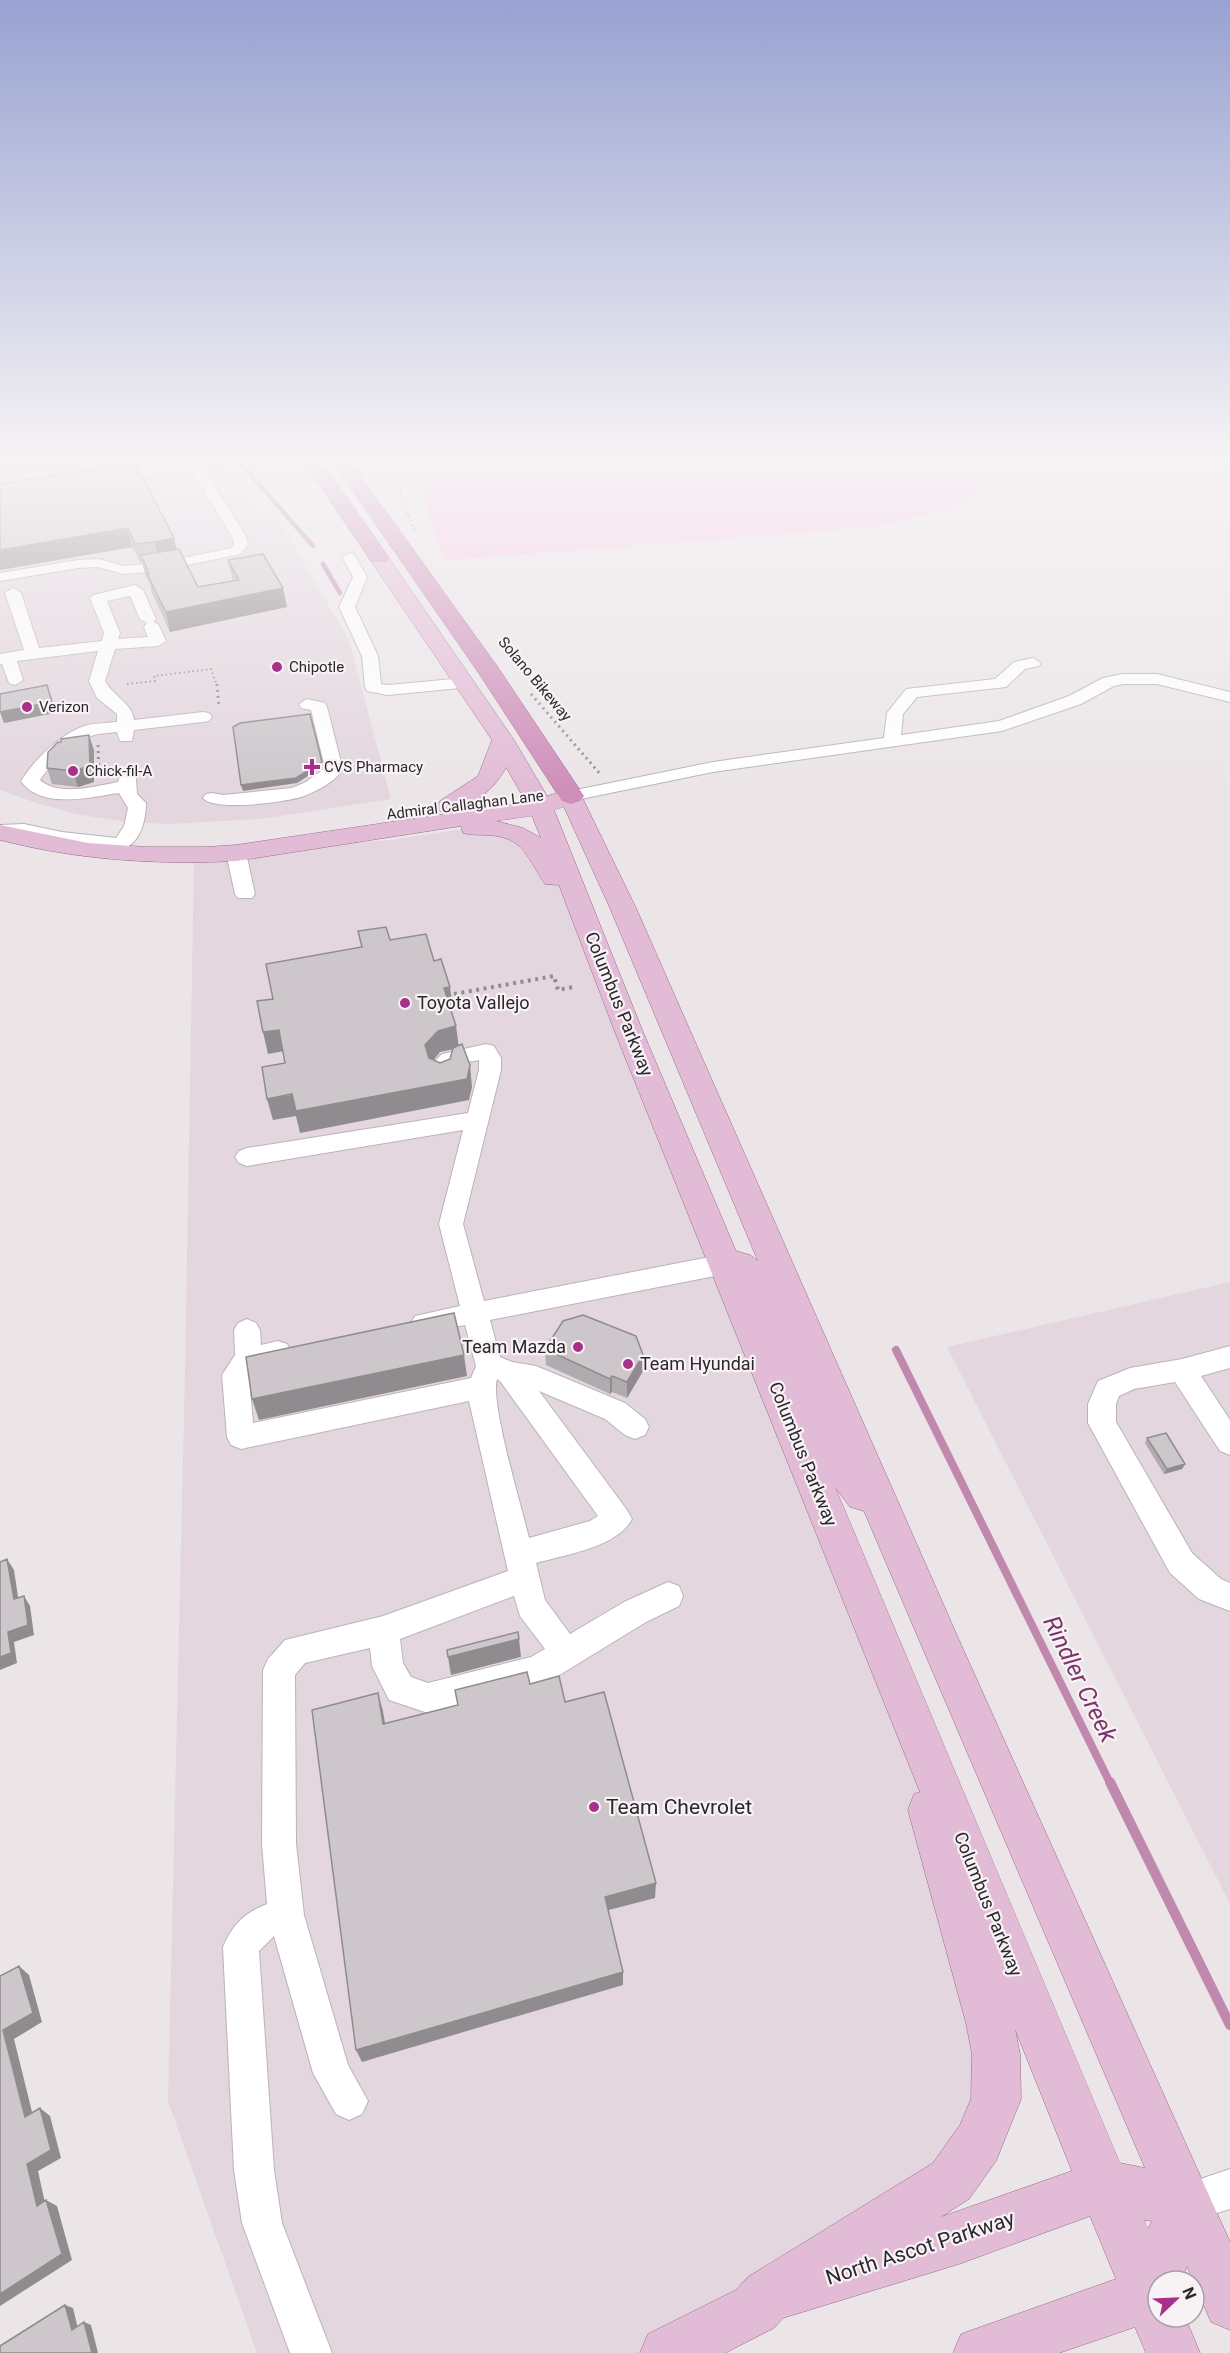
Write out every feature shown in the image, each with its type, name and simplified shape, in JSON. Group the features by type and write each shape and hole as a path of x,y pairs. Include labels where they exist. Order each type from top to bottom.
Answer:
{"highway":[{"path":"417,569 489,671 571,796"}],"main road":[{"name":"Columbus Parkway","path":"386,569 503,740 537,800 890,1668 1146,2288"},
{"path":"449,806 489,780 495,771 503,740"},
{"name":"Admiral Callaghan Lane","path":"0,810 62,828 160,839 222,837 449,806 571,796"},
{"path":"571,796 623,908 897,1542 1208,2196 1230,2303"},
{"name":"Admiral Callaghan Lane","path":"0,831 62,847 115,854 180,856 246,852 537,800"},
{"path":"246,852 390,840 477,827 493,827 510,832 535,846 609,980"},
{"path":"725,1264 738,1264 753,1275 835,1457 897,1542"},
{"path":"767,2296 951,2181 978,2143 996,2099 996,2054 990,2023 890,1668"},
{"path":"1104,2185 1208,2196"},
{"name":"North Ascot Parkway","path":"667,2353 755,2309 767,2296 959,2238 1104,2185"},
{"path":"1164,2269 1208,2196"},
{"path":"980,2353 1146,2296"},
{"name":"Columbus Parkway","path":"1163,2329 1173,2353"}],"lane":[{"path":"0,577 49,569"},
{"path":"355,569 360,577 348,607 370,656 373,687 388,690 464,683"},
{"path":"15,680 4,658 33,653 108,645 158,641 135,590 99,598 112,633 108,645 97,681 103,694 125,713 125,732"},
{"path":"13,593 33,653"},
{"path":"892,741 895,713 912,693 1000,683 1020,665 1033,663"},
{"path":"571,796 713,767 1002,726 1075,700 1109,682 1123,679 1157,679 1230,697"},
{"path":"212,798 222,801 295,793 312,786 334,770 319,707 306,704"},
{"path":"0,831 24,830 114,845 125,841 138,813 137,803 128,796 127,782 56,794 38,790 30,781 37,770 76,736 89,730 125,732 203,717"},
{"path":"245,894 246,852"},
{"path":"349,2101 332,2073 286,1915 279,1844 279,1670 296,1650 382,1630 598,1532 617,1519 493,1375 451,1224 463,1179 462,1116 490,1070 488,1055 450,1059 441,1066 442,1074"},
{"path":"247,1157 462,1116"},
{"path":"396,1329 725,1264"},
{"path":"247,1330 248,1358 235,1375 241,1437 493,1375 526,1374 615,1411 635,1426"},
{"path":"248,1358 305,1347"},
{"path":"1230,1357 1182,1370 1130,1379 1108,1389 1102,1404 1102,1423 1181,1563 1210,1589 1230,1597"},
{"path":"1182,1370 1230,1443"},
{"path":"493,1375 484,1411 520,1567 531,1606 566,1653"},
{"path":"382,1630 388,1666 400,1689 428,1698 537,1671 635,1612 668,1596"},
{"path":"286,1915 261,1923 250,1931 240,1947 254,2170 262,2223 311,2353"}],"path":[{"name":"Solano Bikeway","path":"527,690 593,764 610,789"},
{"path":"454,994 554,976 558,990 573,987"}],"shaded area":[{"path":"0,569 307,569 349,640 391,799 261,819 167,824 120,821 76,814 0,790"},
{"path":"477,827 516,835 551,873 609,980 890,1668 996,2020 951,2181 663,2353 257,2353 168,2101 194,856 391,840"},
{"path":"1230,1282 1230,1904 947,1347"}],"building":[{"path":"147,569 189,569 198,587 239,580 233,569 272,569 283,588 166,612 147,574 149,574"},
{"path":"47,685 52,702 0,712 0,694"},
{"name":"CVS Pharmacy","path":"310,714 322,762 296,778 241,785 233,727 240,723"},
{"path":"89,735 90,766 73,771 47,768 48,752 58,742 61,742 61,739"},
{"path":"386,927 390,940 426,934 434,961 441,959 450,987 444,988 456,1026 438,1031 425,1045 429,1058 440,1063 450,1059 453,1048 462,1044 470,1065 467,1079 296,1111 292,1094 267,1099 262,1067 285,1063 279,1030 263,1032 257,1001 273,999 266,964 362,947 358,931"},
{"path":"454,1313 464,1355 252,1399 246,1357"},
{"path":"583,1315 636,1336 643,1355 627,1382 612,1376 610,1379 545,1349 563,1321"},
{"path":"1166,1433 1185,1464 1167,1469 1147,1438"},
{"path":"7,1559 14,1599 24,1596 28,1625 8,1632 11,1653 0,1657 0,1562"},
{"path":"518,1632 519,1639 448,1657 447,1650"},
{"path":"527,1672 530,1684 559,1676 565,1702 604,1692 656,1883 605,1897 623,1972 356,2050 312,1710 378,1693 383,1724 458,1705 455,1690"},
{"path":"19,1966 33,2013 3,2030 25,2117 40,2108 51,2150 27,2164 37,2206 46,2200 62,2254 0,2294 0,1976"},
{"path":"65,2305 72,2330 84,2322 92,2353 0,2353 0,2346"}],"waterway":[{"name":"Rindler Creek","path":"326,569 340,593"},
{"name":"Rindler Creek","path":"896,1350 1110,1783"},
{"name":"Rindler Creek","path":"1110,1782 1230,2025"}],"place":[{"name":"Chipotle","path":"277,667"},
{"name":"Verizon","path":"27,707"},
{"name":"CVS Pharmacy","path":"312,767"},
{"name":"Chick-fil-A","path":"73,771"},
{"name":"Toyota Vallejo","path":"405,1003"},
{"name":"Team Mazda","path":"578,1347"},
{"name":"Team Hyundai","path":"628,1364"},
{"name":"Team Chevrolet","path":"594,1807"}]}
